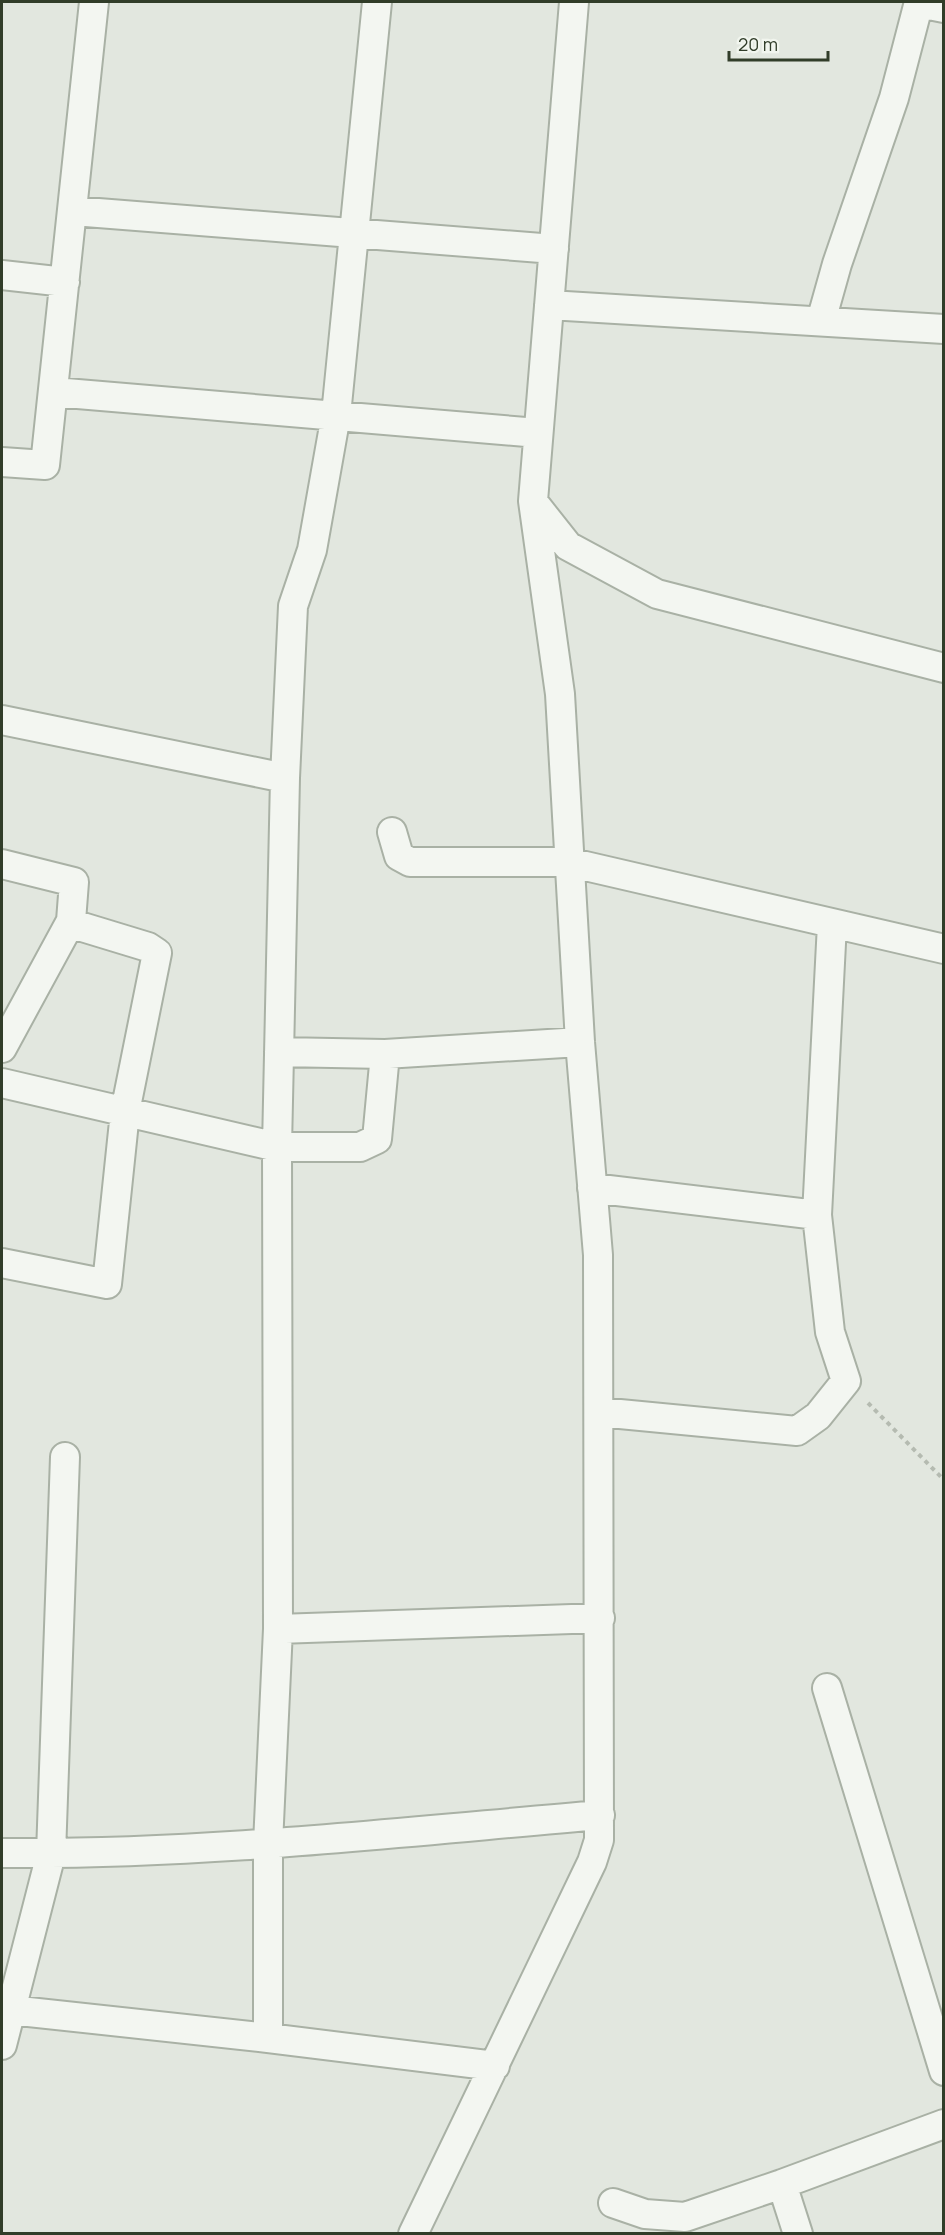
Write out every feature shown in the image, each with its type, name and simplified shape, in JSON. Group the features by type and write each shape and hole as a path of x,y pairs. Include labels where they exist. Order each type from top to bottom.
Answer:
{"street":[{"path":"2,462 45,465 94,2"},
{"path":"268,2038 268,1844 278,1629 277,1147 285,778 293,606 312,550 336,415 376,2"},
{"path":"413,2234 592,1862 599,1840 598,1255 580,1042 560,694 533,501 574,2"},
{"path":"821,321 837,264 927,4"},
{"path":"72,211 554,249"},
{"path":"2,275 65,282"},
{"path":"549,305 944,329"},
{"path":"54,392 538,433"},
{"path":"533,501 568,546 657,594 944,668"},
{"path":"2,720 285,778"},
{"path":"392,832 399,856 410,862 568,862 944,949"},
{"path":"2,864 74,882 71,921 2,1048"},
{"path":"2,1263 107,1284 125,1112 157,953 148,946 79,926 71,921"},
{"path":"599,1412 797,1431 818,1416 846,1381 830,1332 817,1215 832,924"},
{"path":"279,1052 385,1054 580,1042"},
{"path":"2,1083 277,1147 360,1147 377,1139 385,1054"},
{"path":"592,1188 817,1215"},
{"path":"2,2045 51,1854 65,1457"},
{"path":"278,1629 600,1618"},
{"path":"827,1688 944,2071"},
{"path":"2,1853 51,1854 268,1844 600,1815"},
{"path":"10,2010 495,2066"},
{"path":"613,2203 645,2214 685,2217 944,2124"},
{"path":"782,2184 798,2234"}],"path":[{"path":"846,1381 944,1480"}]}
